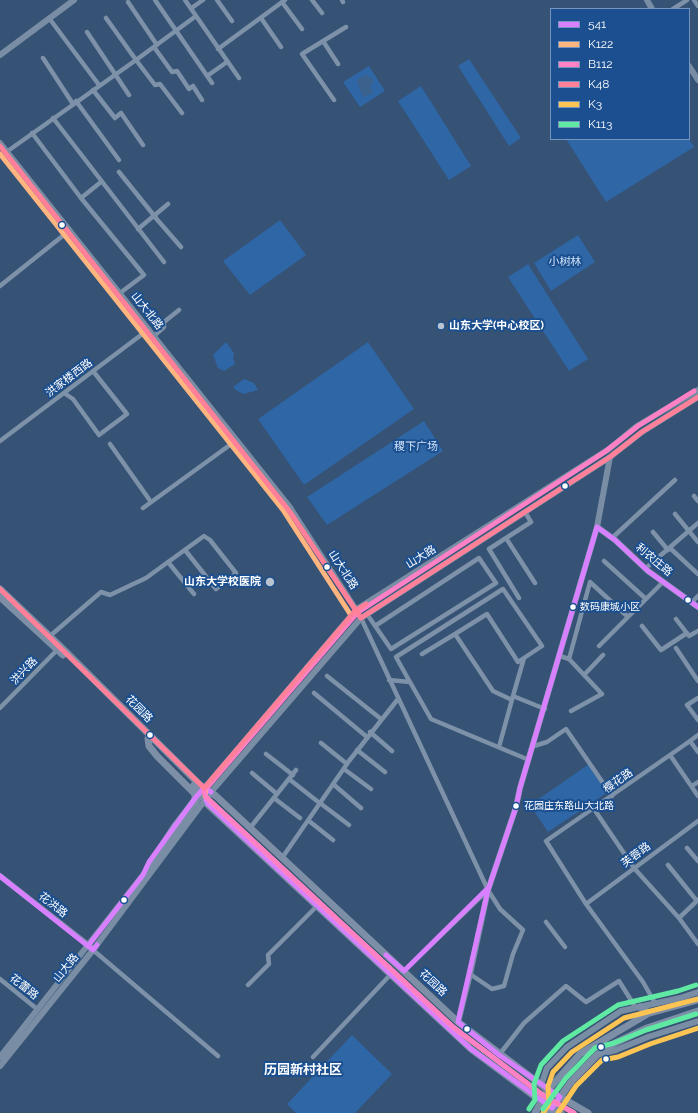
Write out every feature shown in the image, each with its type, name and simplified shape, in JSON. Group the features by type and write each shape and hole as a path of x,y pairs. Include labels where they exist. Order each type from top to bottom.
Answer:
{"main road":[{"path":"1,52 74,0"},
{"path":"690,68 698,80"},
{"name":"山大北路","path":"0,143 289,506 361,618"},
{"name":"山大北路","path":"0,146 6,152"},
{"name":"山大北路","path":"69,231 120,293 234,442 290,512 356,610"},
{"name":"山大路","path":"0,1057 37,1009 91,948 199,795 356,610 609,449 637,426 698,390"},
{"name":"山大路","path":"0,1066 211,792 361,618 610,457 642,432 698,397"},
{"path":"458,1022 488,890 516,807 520,788 530,760 598,527 610,457"},
{"name":"利农庄路","path":"598,527 646,568 698,607"},
{"name":"花园路","path":"0,589 50,636 59,648 199,795 317,906 471,1049 542,1102 550,1111 561,1113"},
{"name":"花园路","path":"0,597 59,648 148,739 199,795"},
{"name":"花园路","path":"199,795 211,792 458,1022 499,1055 548,1090 588,1113"},
{"name":"花洪路","path":"0,876 91,948"},
{"path":"541,1085 547,1068 567,1047 621,1011 680,998 698,992"},
{"path":"672,1006 680,998"},
{"path":"535,1113 548,1090 580,1054 649,1013 698,1000"},
{"path":"638,1008 649,1013"},
{"path":"550,1111 581,1070 598,1054 615,1043 647,1028 698,1011"},
{"path":"598,1054 616,1050 648,1037 698,1021"}],"street":[{"path":"155,0 212,83"},
{"path":"186,0 193,8 195,15"},
{"path":"186,0 239,78"},
{"path":"193,8 203,0"},
{"path":"217,0 232,21"},
{"path":"312,0 322,13"},
{"path":"675,8 687,0"},
{"path":"694,0 698,6"},
{"path":"218,49 284,1 302,29"},
{"path":"128,2 172,72 177,71 190,89 193,86 202,100"},
{"path":"6,152 136,60 195,15"},
{"path":"49,18 99,85"},
{"path":"106,18 136,60 156,85 160,84 182,113"},
{"path":"261,18 281,46"},
{"path":"334,100 302,54 346,27"},
{"path":"87,32 129,95"},
{"path":"323,41 338,64"},
{"path":"43,58 75,103 119,160"},
{"path":"207,76 227,62"},
{"path":"93,90 115,118 122,113 143,145"},
{"path":"53,118 164,262"},
{"path":"32,133 81,198 144,275 120,293"},
{"path":"119,172 181,247"},
{"path":"81,198 101,182"},
{"path":"138,229 155,217 168,204"},
{"path":"0,286 69,231"},
{"path":"154,336 164,328 164,322 179,310"},
{"name":"洪家楼西路","path":"0,441 148,330"},
{"path":"64,393 73,400 99,435 127,414 93,371"},
{"path":"143,508 234,442"},
{"path":"110,444 151,502"},
{"path":"612,538 675,480"},
{"path":"694,496 698,501"},
{"path":"519,598 489,549 531,522 525,512"},
{"path":"675,514 698,542"},
{"path":"646,568 698,523"},
{"path":"653,532 669,549 698,574"},
{"path":"50,636 101,592 110,595 146,578 204,536 210,540 236,573 216,589 185,550"},
{"path":"506,538 535,583"},
{"path":"369,618 391,649 496,583 479,558 375,626"},
{"path":"604,561 646,599"},
{"path":"168,562 194,594"},
{"path":"569,659 590,582 628,617"},
{"path":"599,646 662,583"},
{"path":"422,654 487,614 518,662 542,646 503,589 396,657 431,720 530,760"},
{"path":"692,602 698,596"},
{"path":"361,618 488,890 500,909 523,930 513,954 504,986 492,989 470,974"},
{"path":"676,618 687,634"},
{"path":"642,626 660,650 687,634 689,636 698,631"},
{"path":"455,634 493,691 545,709"},
{"name":"洪兴路","path":"0,708 59,648"},
{"path":"676,648 698,681"},
{"path":"584,675 603,655"},
{"path":"560,656 569,659 602,694 571,711"},
{"path":"499,747 524,658"},
{"path":"327,676 381,719"},
{"path":"389,680 410,682"},
{"path":"314,693 367,737"},
{"path":"698,698 687,705 698,720"},
{"path":"282,858 345,766 370,732 398,699"},
{"path":"534,746 547,742 566,729 612,796"},
{"path":"370,732 392,751"},
{"name":"樱花路","path":"586,904 546,841 594,809 698,735"},
{"path":"690,741 698,752"},
{"path":"321,744 371,789"},
{"path":"357,750 385,772"},
{"path":"266,754 319,802 349,825"},
{"path":"670,755 698,796"},
{"path":"250,828 296,770"},
{"path":"252,773 300,818"},
{"path":"692,786 698,782"},
{"path":"333,784 361,808"},
{"path":"594,809 634,868 679,918 698,944"},
{"path":"309,820 333,840"},
{"name":"芙蓉路","path":"586,904 698,821"},
{"path":"687,848 698,861"},
{"path":"668,865 698,900 679,918"},
{"path":"404,971 488,890"},
{"path":"586,904 643,982 655,1003"},
{"path":"248,985 269,964 268,955 317,906"},
{"path":"546,922 565,946"},
{"path":"91,948 218,1056"},
{"path":"313,1057 391,974"},
{"name":"花蕾路","path":"0,979 37,1009"},
{"path":"499,1055 524,1024 566,986 586,1002 619,981 638,1008"}],"green space":[{"path":"469,59 521,138 509,146 458,66"},
{"path":"369,66 385,91 360,107 343,82"},
{"path":"421,86 471,166 449,180 398,101"},
{"path":"567,140 690,140 694,147 606,202"},
{"path":"280,220 306,255 250,295 223,261"},
{"name":"小树林","path":"578,235 595,262 551,291 534,263"},
{"path":"528,264 588,359 569,371 508,277"},
{"path":"226,342 234,353 233,358 235,364 224,371 218,368 213,355"},
{"path":"368,342 414,409 304,485 258,419"},
{"path":"244,379 254,383 258,390 244,394 237,391 233,387"},
{"name":"稷下广场","path":"424,421 443,451 327,525 307,497"},
{"path":"589,764 608,792 548,832 530,805"},
{"path":"352,1035 392,1074 355,1113 296,1113 287,1104"}],"shaded area":[{"path":"367,75 374,80 370,87 373,93 363,97 357,82 359,78"}],"transit line":[{"name":"K48","path":"0,146 290,512 361,618 610,457 642,432 698,397"},
{"name":"K122","path":"0,154 283,510 352,617 206,787 205,796 453,1027 544,1096 574,1113"},
{"name":"B112","path":"574,1113 544,1096 453,1027 206,797 204,791 357,613 606,451 638,426 694,391"},
{"name":"541","path":"597,527 615,540 648,571 698,607"},
{"name":"541","path":"206,800 208,804 471,1049 552,1108 560,1097 499,1055 458,1022 488,890 516,807 520,788 597,527"},
{"name":"K48","path":"0,589 204,788 355,611 366,604"},
{"name":"541","path":"88,946 143,875 149,862 196,797 204,788 211,792"},
{"name":"541","path":"0,876 93,950 97,945"},
{"name":"541","path":"386,955 404,971 488,888"},
{"name":"K113","path":"529,1109 535,1100 534,1084 541,1065 563,1041 618,1005 678,991 696,985"},
{"name":"K3","path":"543,1113 549,1104 548,1086 553,1072 572,1052 624,1018 698,999"},
{"name":"K113","path":"543,1109 566,1078 595,1048 614,1043 646,1030 696,1014"},
{"name":"K3","path":"558,1113 576,1086 602,1060 618,1057 650,1044 698,1028"}],"place":[{"name":"山东大学(中心校区)","path":"441,326"},
{"name":"山东大学校医院","path":"270,582"},
{"name":"数码康城小区","path":"573,607"},
{"name":"花园庄东路山大北路","path":"516,806"}],"district":[{"name":"历园新村社区","path":"303,1070"}]}
